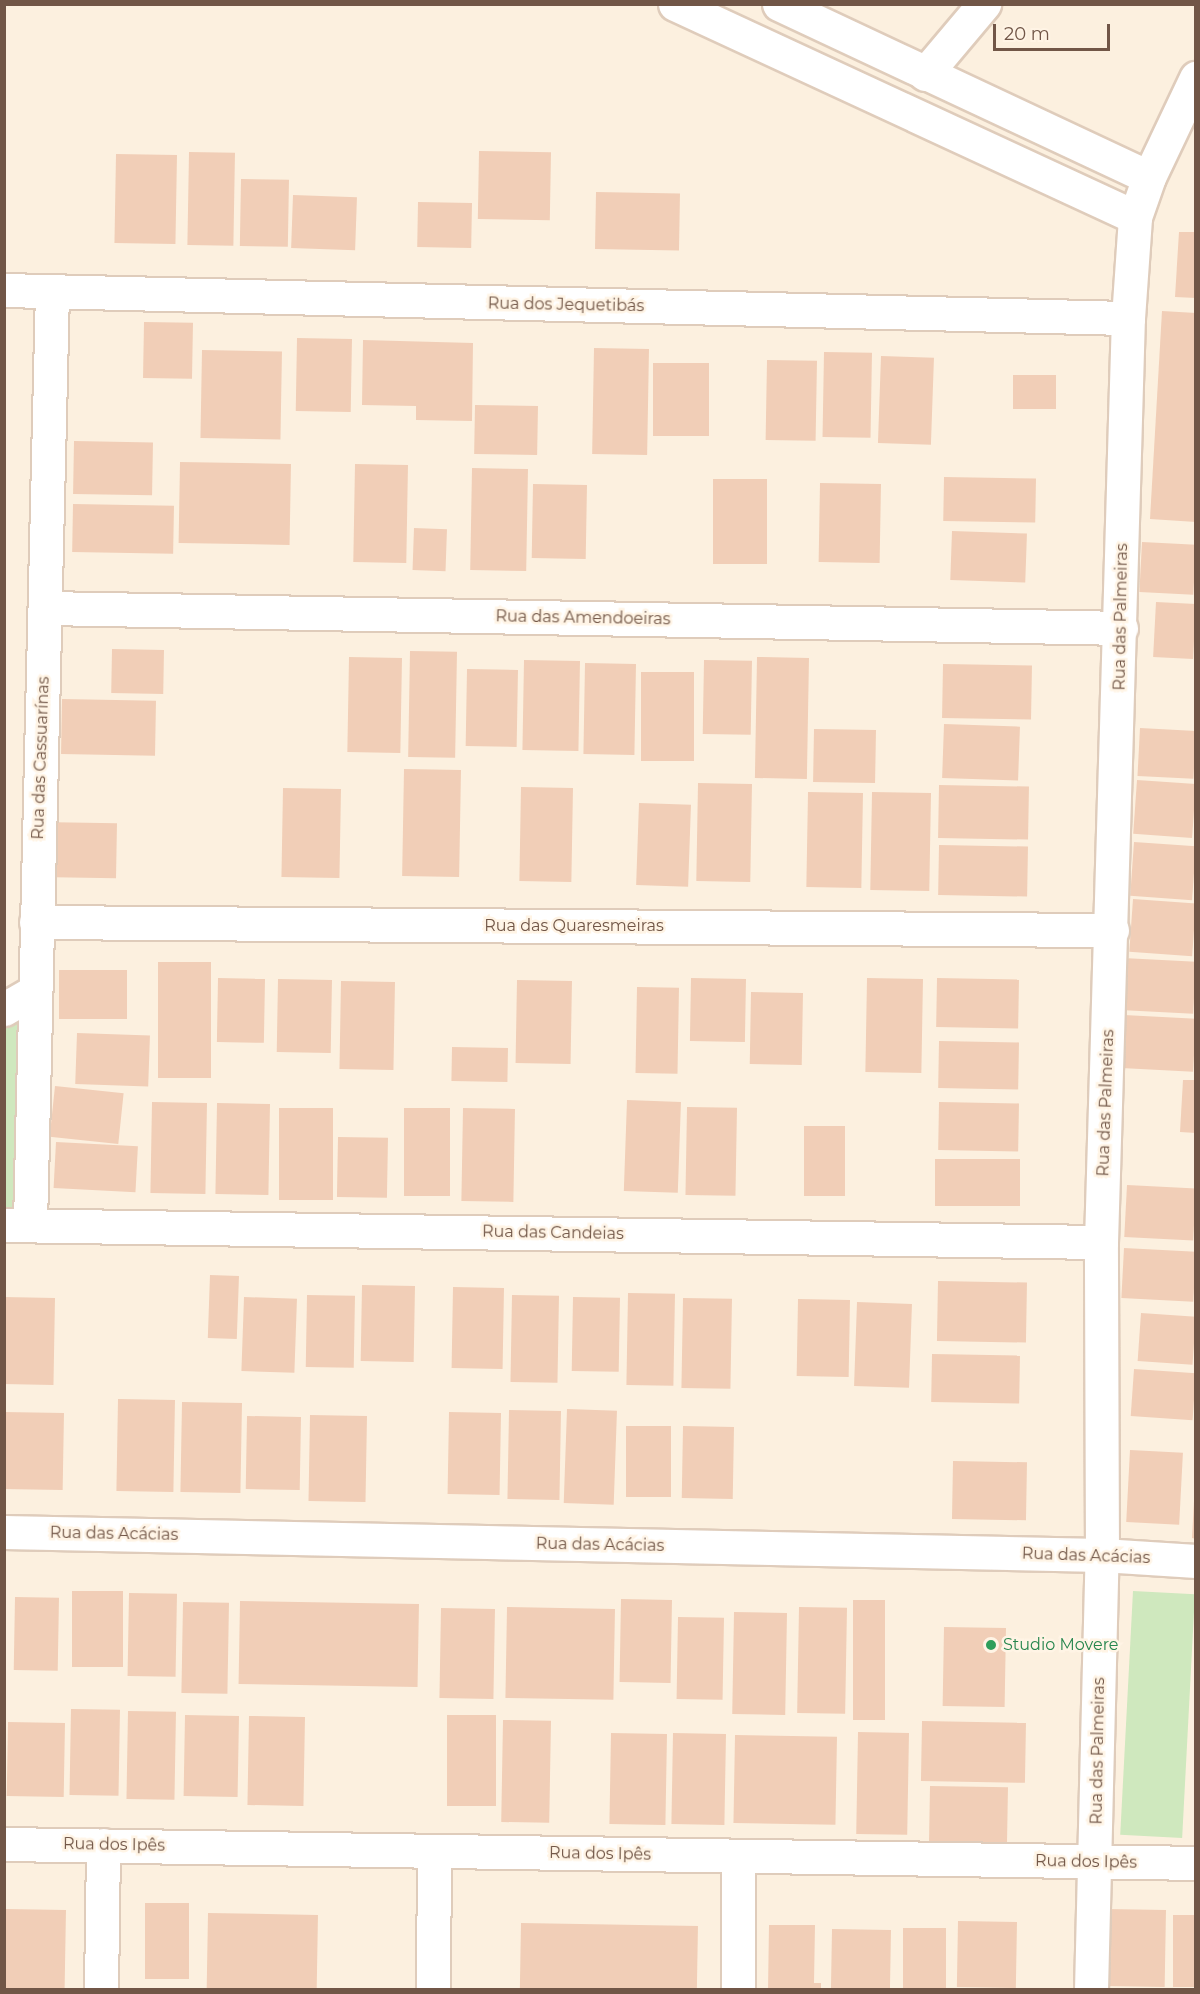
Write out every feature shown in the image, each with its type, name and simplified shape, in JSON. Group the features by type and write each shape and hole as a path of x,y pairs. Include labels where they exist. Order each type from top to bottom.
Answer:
{"street":[{"path":"675,4 1135,217"},
{"path":"779,4 1149,177"},
{"path":"925,74 984,4"},
{"name":"Rua das Palmeiras","path":"1091,1989 1102,1555 1101,1242 1121,628 1128,318 1135,217 1149,177 1196,78"},
{"name":"Rua dos Jequetibás","path":"4,290 52,293 1128,318"},
{"name":"Rua das Cassuarínas","path":"17,1225 34,992 52,293"},
{"name":"Rua das Amendoeiras","path":"45,608 1121,628"},
{"name":"Rua das Quaresmeiras","path":"36,922 1112,930"},
{"path":"4,1009 34,992"},
{"name":"Rua das Candeias","path":"17,1225 1101,1242"},
{"name":"Rua das Acácias","path":"4,1532 1102,1555 1196,1561"},
{"name":"Rua dos Ipês","path":"4,1844 1196,1863"},
{"path":"101,1989 103,1845"},
{"path":"433,1989 434,1851"},
{"path":"738,1856 738,1989"}],"green space":[{"path":"21,1012 15,1210 5,1211 5,1022"},
{"path":"1133,1591 1195,1594 1182,1838 1120,1835"}],"building":[{"path":"479,151 551,152 550,220 478,219"},
{"path":"189,152 235,153 233,246 187,245"},
{"path":"116,154 177,155 175,244 114,243"},
{"path":"241,179 289,180 288,247 240,246"},
{"path":"596,192 680,193 679,250 595,249"},
{"path":"293,195 357,197 355,250 291,248"},
{"path":"418,202 472,203 471,248 417,247"},
{"path":"1179,232 1196,232 1196,298 1175,297"},
{"path":"1162,311 1196,313 1196,522 1150,519"},
{"path":"144,322 193,323 192,379 143,378"},
{"path":"297,338 352,339 351,412 296,411"},
{"path":"363,340 473,343 472,421 416,420 416,406 362,405"},
{"path":"594,348 649,349 647,455 592,454"},
{"path":"202,350 282,351 280,439 200,438"},
{"path":"824,352 872,353 871,438 823,437"},
{"path":"881,356 934,358 931,445 878,443"},
{"path":"767,360 817,361 816,441 766,440"},
{"path":"653,363 709,363 709,436 653,436"},
{"path":"1013,375 1056,375 1056,409 1013,409"},
{"path":"475,405 538,406 537,455 474,454"},
{"path":"74,441 153,442 152,495 73,494"},
{"path":"180,462 291,464 290,545 179,543"},
{"path":"355,464 408,465 406,563 353,562"},
{"path":"472,468 528,469 526,571 470,570"},
{"path":"944,477 1036,479 1035,523 943,521"},
{"path":"713,479 767,479 767,564 713,564"},
{"path":"820,483 881,484 880,563 819,562"},
{"path":"533,484 587,485 586,559 532,558"},
{"path":"73,504 174,506 173,554 72,552"},
{"path":"414,528 447,529 446,571 413,570"},
{"path":"952,531 1027,534 1025,583 950,580"},
{"path":"1142,542 1196,545 1193,595 1139,592"},
{"path":"1156,602 1196,604 1193,659 1153,657"},
{"path":"112,649 164,650 163,694 111,693"},
{"path":"410,651 457,652 455,758 408,757"},
{"path":"349,657 402,658 400,753 347,752"},
{"path":"757,657 809,658 807,779 755,778"},
{"path":"524,660 580,661 578,751 522,750"},
{"path":"704,660 752,661 751,735 703,734"},
{"path":"585,663 636,664 634,755 583,754"},
{"path":"943,664 1032,666 1031,720 942,718"},
{"path":"467,669 518,670 517,747 466,746"},
{"path":"641,672 694,672 694,761 641,761"},
{"path":"62,699 156,701 155,756 61,754"},
{"path":"944,724 1020,727 1018,781 942,778"},
{"path":"1140,728 1196,731 1193,779 1137,776"},
{"path":"814,729 876,730 875,783 813,782"},
{"path":"404,769 461,770 459,877 402,876"},
{"path":"1137,780 1196,784 1192,838 1133,834"},
{"path":"698,783 752,784 750,882 696,881"},
{"path":"939,785 1029,787 1028,840 938,838"},
{"path":"521,787 573,788 571,882 519,881"},
{"path":"283,788 341,789 339,878 281,877"},
{"path":"808,792 863,793 861,888 806,887"},
{"path":"872,792 931,793 929,891 870,890"},
{"path":"639,803 691,805 688,887 636,885"},
{"path":"40,822 117,823 116,878 39,877"},
{"path":"1134,842 1196,846 1192,900 1130,896"},
{"path":"939,845 1028,847 1027,897 938,895"},
{"path":"1133,899 1196,903 1192,956 1129,952"},
{"path":"1123,958 1196,962 1193,1014 1120,1010"},
{"path":"158,962 211,962 211,1078 158,1078"},
{"path":"59,970 127,970 127,1019 59,1019"},
{"path":"218,978 265,979 264,1043 217,1042"},
{"path":"691,978 746,979 745,1042 690,1041"},
{"path":"867,978 923,979 921,1073 865,1072"},
{"path":"937,978 1019,979 1018,1028 936,1027"},
{"path":"278,979 332,980 331,1053 277,1052"},
{"path":"517,980 572,981 571,1064 516,1063"},
{"path":"341,981 395,982 393,1070 339,1069"},
{"path":"637,987 679,988 677,1074 635,1073"},
{"path":"751,992 803,993 802,1065 750,1064"},
{"path":"1124,1015 1196,1019 1193,1072 1121,1068"},
{"path":"77,1033 150,1036 148,1087 75,1084"},
{"path":"939,1041 1019,1042 1018,1089 938,1088"},
{"path":"452,1047 508,1048 507,1082 451,1081"},
{"path":"1183,1080 1196,1080 1196,1133 1180,1132"},
{"path":"55,1086 124,1093 118,1144 50,1137"},
{"path":"627,1100 681,1102 678,1193 624,1191"},
{"path":"152,1102 207,1103 205,1194 150,1193"},
{"path":"939,1102 1019,1103 1018,1151 938,1150"},
{"path":"217,1103 270,1104 268,1195 215,1194"},
{"path":"687,1107 737,1108 735,1196 685,1195"},
{"path":"279,1108 333,1108 333,1200 279,1200"},
{"path":"404,1108 450,1108 450,1196 404,1196"},
{"path":"463,1108 515,1109 513,1202 461,1201"},
{"path":"804,1126 845,1126 845,1196 804,1196"},
{"path":"338,1137 388,1138 387,1198 337,1197"},
{"path":"56,1142 138,1146 135,1192 54,1188"},
{"path":"935,1159 1020,1159 1020,1206 935,1206"},
{"path":"1127,1185 1196,1189 1193,1241 1124,1237"},
{"path":"1124,1248 1196,1252 1193,1302 1121,1298"},
{"path":"210,1275 239,1276 237,1339 208,1338"},
{"path":"938,1281 1027,1283 1026,1343 937,1341"},
{"path":"362,1285 415,1286 414,1362 361,1361"},
{"path":"453,1287 504,1288 503,1369 452,1368"},
{"path":"628,1293 675,1294 673,1386 626,1385"},
{"path":"307,1295 355,1296 354,1368 306,1367"},
{"path":"512,1295 559,1296 557,1383 510,1382"},
{"path":"4,1297 55,1298 53,1385 4,1384"},
{"path":"244,1297 297,1299 294,1373 241,1371"},
{"path":"573,1297 620,1298 619,1372 572,1371"},
{"path":"683,1298 732,1299 730,1389 681,1388"},
{"path":"798,1299 850,1300 849,1377 797,1376"},
{"path":"857,1302 912,1304 909,1388 854,1386"},
{"path":"1141,1313 1196,1317 1193,1365 1138,1361"},
{"path":"932,1354 1020,1356 1019,1404 931,1402"},
{"path":"1134,1369 1196,1373 1193,1420 1131,1416"},
{"path":"118,1399 175,1400 173,1492 116,1491"},
{"path":"182,1402 242,1403 240,1493 180,1492"},
{"path":"567,1409 617,1411 614,1505 564,1503"},
{"path":"509,1410 561,1411 559,1500 507,1499"},
{"path":"4,1412 64,1413 63,1490 4,1489"},
{"path":"449,1412 501,1413 500,1495 448,1494"},
{"path":"310,1415 367,1416 365,1502 308,1501"},
{"path":"247,1416 301,1417 300,1490 246,1489"},
{"path":"626,1426 671,1426 671,1497 626,1497"},
{"path":"683,1426 734,1427 733,1499 682,1498"},
{"path":"1130,1450 1183,1453 1179,1525 1126,1522"},
{"path":"953,1461 1027,1462 1026,1520 952,1519"},
{"path":"1194,1501 1196,1501 1196,1539 1192,1538"},
{"path":"72,1591 123,1591 123,1667 72,1667"},
{"path":"129,1593 177,1594 176,1677 128,1676"},
{"path":"15,1597 59,1598 58,1671 14,1670"},
{"path":"621,1599 672,1600 671,1683 620,1682"},
{"path":"853,1600 885,1600 885,1720 853,1720"},
{"path":"240,1601 419,1604 418,1687 239,1684"},
{"path":"183,1602 229,1603 227,1694 181,1693"},
{"path":"507,1607 615,1609 613,1700 505,1698"},
{"path":"799,1607 847,1608 845,1714 797,1713"},
{"path":"441,1608 495,1609 493,1699 439,1698"},
{"path":"734,1612 787,1613 785,1715 732,1714"},
{"path":"678,1617 724,1618 723,1700 677,1699"},
{"path":"944,1627 1006,1628 1005,1707 943,1706"},
{"path":"71,1709 120,1710 118,1796 69,1795"},
{"path":"128,1711 176,1712 174,1800 126,1799"},
{"path":"185,1715 239,1716 238,1797 184,1796"},
{"path":"447,1715 496,1715 496,1806 447,1806"},
{"path":"249,1716 305,1717 303,1806 247,1805"},
{"path":"503,1720 551,1721 549,1823 501,1822"},
{"path":"922,1721 1026,1723 1025,1783 921,1781"},
{"path":"8,1722 65,1723 64,1797 7,1796"},
{"path":"858,1732 909,1733 907,1835 856,1834"},
{"path":"611,1733 667,1734 665,1825 609,1824"},
{"path":"673,1733 726,1734 724,1825 671,1824"},
{"path":"735,1735 837,1737 835,1825 733,1823"},
{"path":"930,1786 1008,1787 1007,1843 929,1842"},
{"path":"145,1903 189,1903 189,1979 145,1979"},
{"path":"6,1909 66,1910 65,1990 5,1990"},
{"path":"1106,1909 1166,1910 1165,1987 1105,1986"},
{"path":"208,1913 318,1915 317,1990 207,1990"},
{"path":"1173,1915 1196,1915 1196,1987 1173,1987"},
{"path":"958,1921 1017,1922 1016,1988 957,1987"},
{"path":"521,1923 698,1926 697,1990 520,1990"},
{"path":"769,1925 815,1925 814,1983 821,1983 821,1990 768,1990"},
{"path":"903,1928 946,1928 946,1990 903,1990"},
{"path":"832,1929 891,1930 890,1990 831,1990"}],"place":[{"name":"Studio Movere","path":"991,1645"}]}
